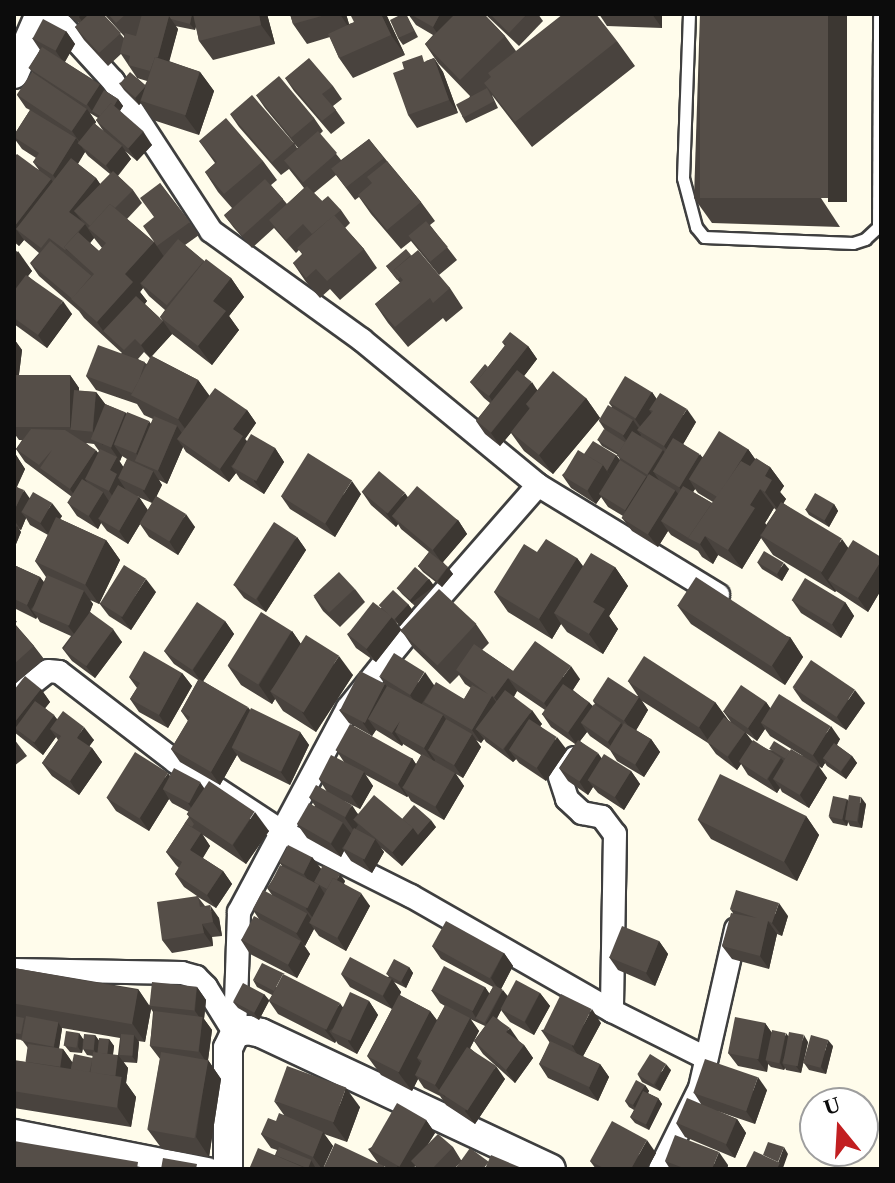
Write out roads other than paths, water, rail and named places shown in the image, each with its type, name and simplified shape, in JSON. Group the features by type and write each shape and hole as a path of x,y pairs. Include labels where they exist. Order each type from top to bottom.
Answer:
{"street":[{"path":"14,74 40,14"},
{"path":"52,14 113,81 211,231 362,340 538,485 723,598"},
{"path":"228,1169 228,1048 235,1033 239,912 348,708 399,644 538,485"},
{"path":"14,698 48,671 59,672 176,762 281,831 411,896 612,1011 706,1058"},
{"path":"575,758 560,777 567,799 582,813 602,817 615,834 612,1011"},
{"path":"660,1169 700,1088 740,912"},
{"path":"14,970 182,973 196,977 206,987 235,1033"},
{"path":"235,1033 261,1033 551,1169"},
{"path":"14,1131 208,1169"}],"lane":[{"path":"689,14 683,178 696,227 704,237 853,243 865,239 878,227 879,14"}]}
